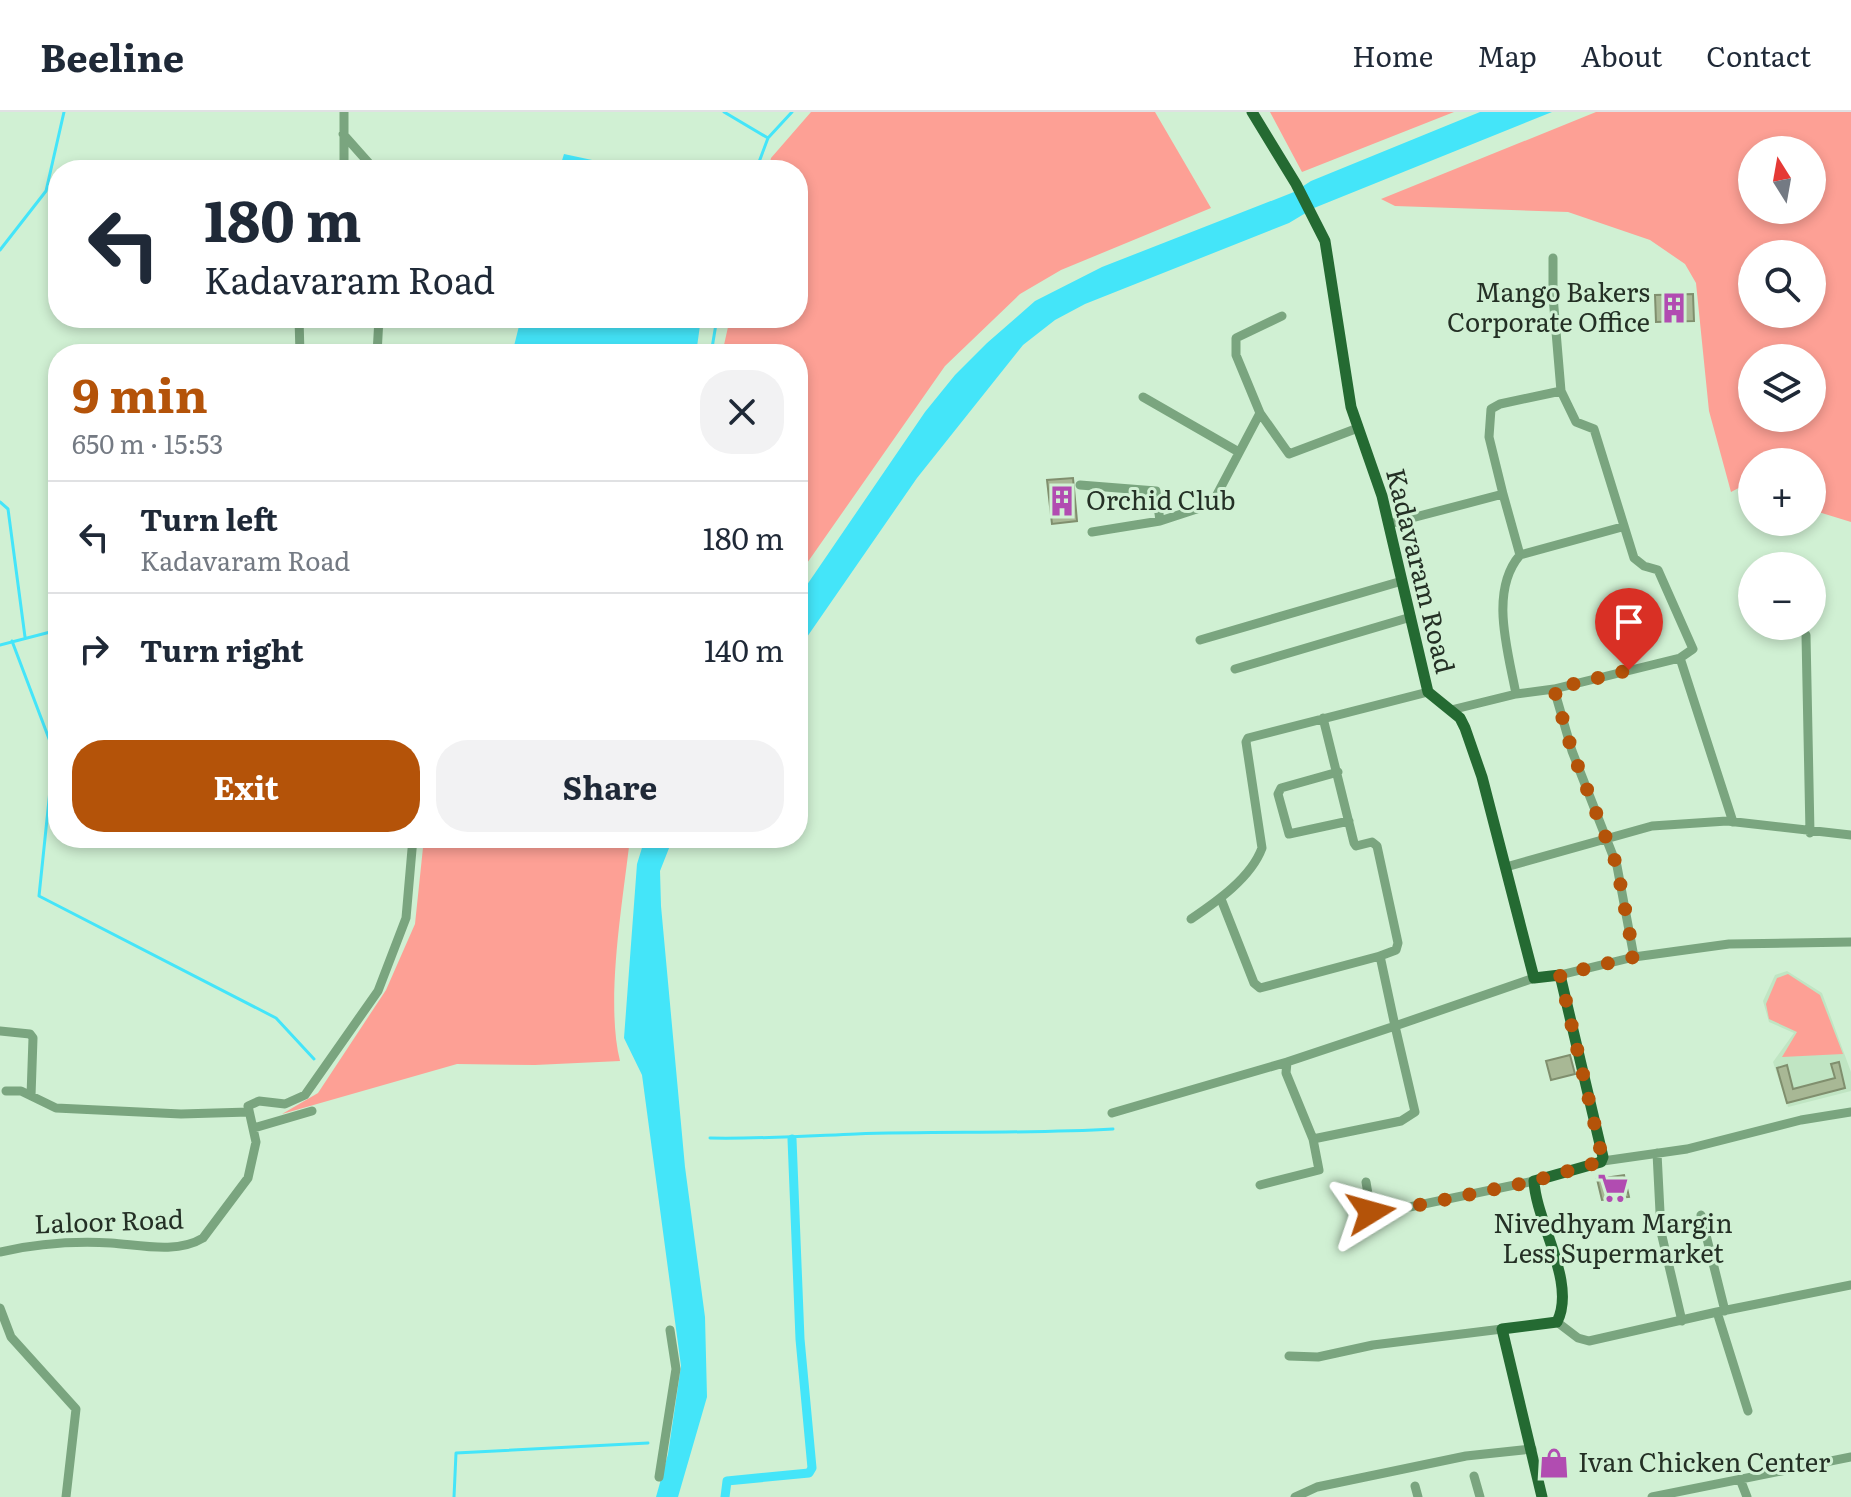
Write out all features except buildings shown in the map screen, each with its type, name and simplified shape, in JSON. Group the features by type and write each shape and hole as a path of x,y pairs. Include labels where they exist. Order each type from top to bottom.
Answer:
{"main road":[{"name":"Kadavaram Road","path":"1252,112 1296,184 1325,241 1338,338 1358,428 1389,524 1428,692 1451,710 1465,728 1482,777 1534,978"},
{"path":"1534,978 1560,975 1603,1161 1534,1181 1554,1255 1564,1309 1557,1322 1502,1329 1542,1497"}],"street":[{"path":"344,112 344,160"},
{"path":"343,134 366,160"},
{"path":"1451,710 1680,658 1693,649 1666,582 1658,570 1644,566 1634,558 1594,429 1576,422 1561,391 1553,258"},
{"path":"1492,292 1553,296"},
{"path":"1282,316 1242,332 1234,346 1260,413 1289,454 1358,428"},
{"path":"1520,555 1489,437 1491,409 1500,404 1561,391"},
{"path":"1143,397 1237,451"},
{"path":"1092,532 1160,521 1212,504 1237,451 1260,413"},
{"path":"1080,485 1156,491 1160,521"},
{"path":"1389,524 1503,494"},
{"path":"1516,694 1503,609 1505,579 1520,555 1622,527"},
{"path":"1200,640 1402,581"},
{"path":"1235,669 1411,617"},
{"path":"1806,640 1810,833"},
{"path":"1680,658 1733,822"},
{"path":"1554,689 1572,751 1617,866 1634,957"},
{"path":"1191,919 1221,899 1262,848 1248,738 1428,692"},
{"path":"1221,899 1254,983 1260,988 1396,950 1398,943 1377,846 1372,842 1356,846 1323,718"},
{"path":"1338,772 1281,788 1278,794 1289,834 1349,821"},
{"path":"1506,867 1652,826 1733,822 1810,833 1851,835"},
{"path":"6,1091 31,1096 56,1108 181,1114 285,1104 305,1095 378,991 406,918 412,848"},
{"path":"1560,975 1634,957 1729,944 1851,942"},
{"path":"1313,1139 1401,1121 1415,1112 1380,956"},
{"path":"1112,1113 1287,1062 1534,978"},
{"path":"0,1031 30,1034 33,1038 31,1096"},
{"path":"1260,1185 1319,1170 1313,1139 1286,1073 1287,1062"},
{"name":"Laloor Road","path":"0,1252 25,1246 110,1243 154,1248 198,1241 228,1209 248,1178 256,1142 251,1106"},
{"path":"254,1128 312,1111"},
{"path":"1603,1161 1657,1153 1851,1112"},
{"path":"1657,1153 1661,1232 1682,1321"},
{"path":"1366,1182 1371,1212 1376,1214 1534,1181"},
{"path":"1701,1215 1721,1312 1748,1411"},
{"path":"1557,1322 1578,1338 1589,1341 1851,1285"},
{"path":"0,1308 11,1337 76,1409 66,1497"},
{"path":"1289,1356 1318,1357 1373,1345 1502,1329"},
{"path":"659,1477 676,1369 670,1330"},
{"path":"1295,1497 1317,1487 1466,1456 1532,1449"},
{"path":"1652,1497 1685,1494 1740,1479 1851,1457"},
{"path":"1474,1476 1480,1497"},
{"path":"1740,1479 1747,1497"},
{"path":"1415,1486 1418,1497"}],"shaded area":[{"path":"811,112 1155,112 1211,208 1061,270 1020,294 945,366 808,562 808,344 724,344 728,328 808,328 808,160 771,158"},
{"path":"1270,112 1454,112 1302,172"},
{"path":"1596,112 1851,112 1851,522 1826,514 1826,448 1738,448 1738,488 1731,492 1709,411 1696,283 1685,264 1650,240 1568,212 1395,206 1381,199"},
{"path":"423,848 629,848 615,981 614,1010 620,1061 535,1065 457,1064 282,1114 318,1093 386,990 415,924"},
{"path":"1787,971 1822,993 1851,1072 1851,1091 1788,1107 1773,1062 1794,1033 1769,1022 1763,1001 1775,975"},
{"path":"1788,974 1820,995 1843,1054 1782,1057 1797,1032 1769,1019 1766,1004 1777,978"}],"water":[{"path":"1480,112 1552,112 1314,208 1289,223 1085,304 1055,320 1023,345 917,478 808,636 808,583 925,412 955,375 987,343 1035,301 1102,267 1294,192 1311,181"},
{"path":"564,154 592,160 562,160"},
{"path":"518,328 700,328 697,344 514,344"},
{"path":"642,848 669,848 660,871 661,906 685,1167 705,1317 707,1397 678,1497 656,1497 668,1454 681,1366 642,1075 624,1038 637,864"}],"waterway":[{"path":"53,160 64,112"},
{"path":"724,112 768,138"},
{"path":"760,160 768,138 792,112"},
{"path":"0,250 46,191 48,182"},
{"path":"713,344 715,328"},
{"path":"0,502 8,509 25,637"},
{"path":"0,645 48,633"},
{"path":"12,641 48,736"},
{"path":"48,810 39,896 276,1018 314,1059"},
{"path":"710,1138 1113,1129"},
{"path":"725,1497 727,1481 809,1473 812,1468 800,1339 792,1139"},
{"path":"454,1497 456,1453 648,1443"}],"place":[{"name":"Mango Bakers Corporate Office","path":"1674,308"},
{"name":"Orchid Club","path":"1062,501"},
{"name":"Nivedhyam Margin Less Supermarket","path":"1613,1188"},
{"name":"Ivan Chicken Center","path":"1554,1463"}],"route":[{"path":"1371,1212 1376,1214 1534,1181 1603,1161 1560,975 1634,957 1617,866 1572,751 1554,689 1629,670"}]}
